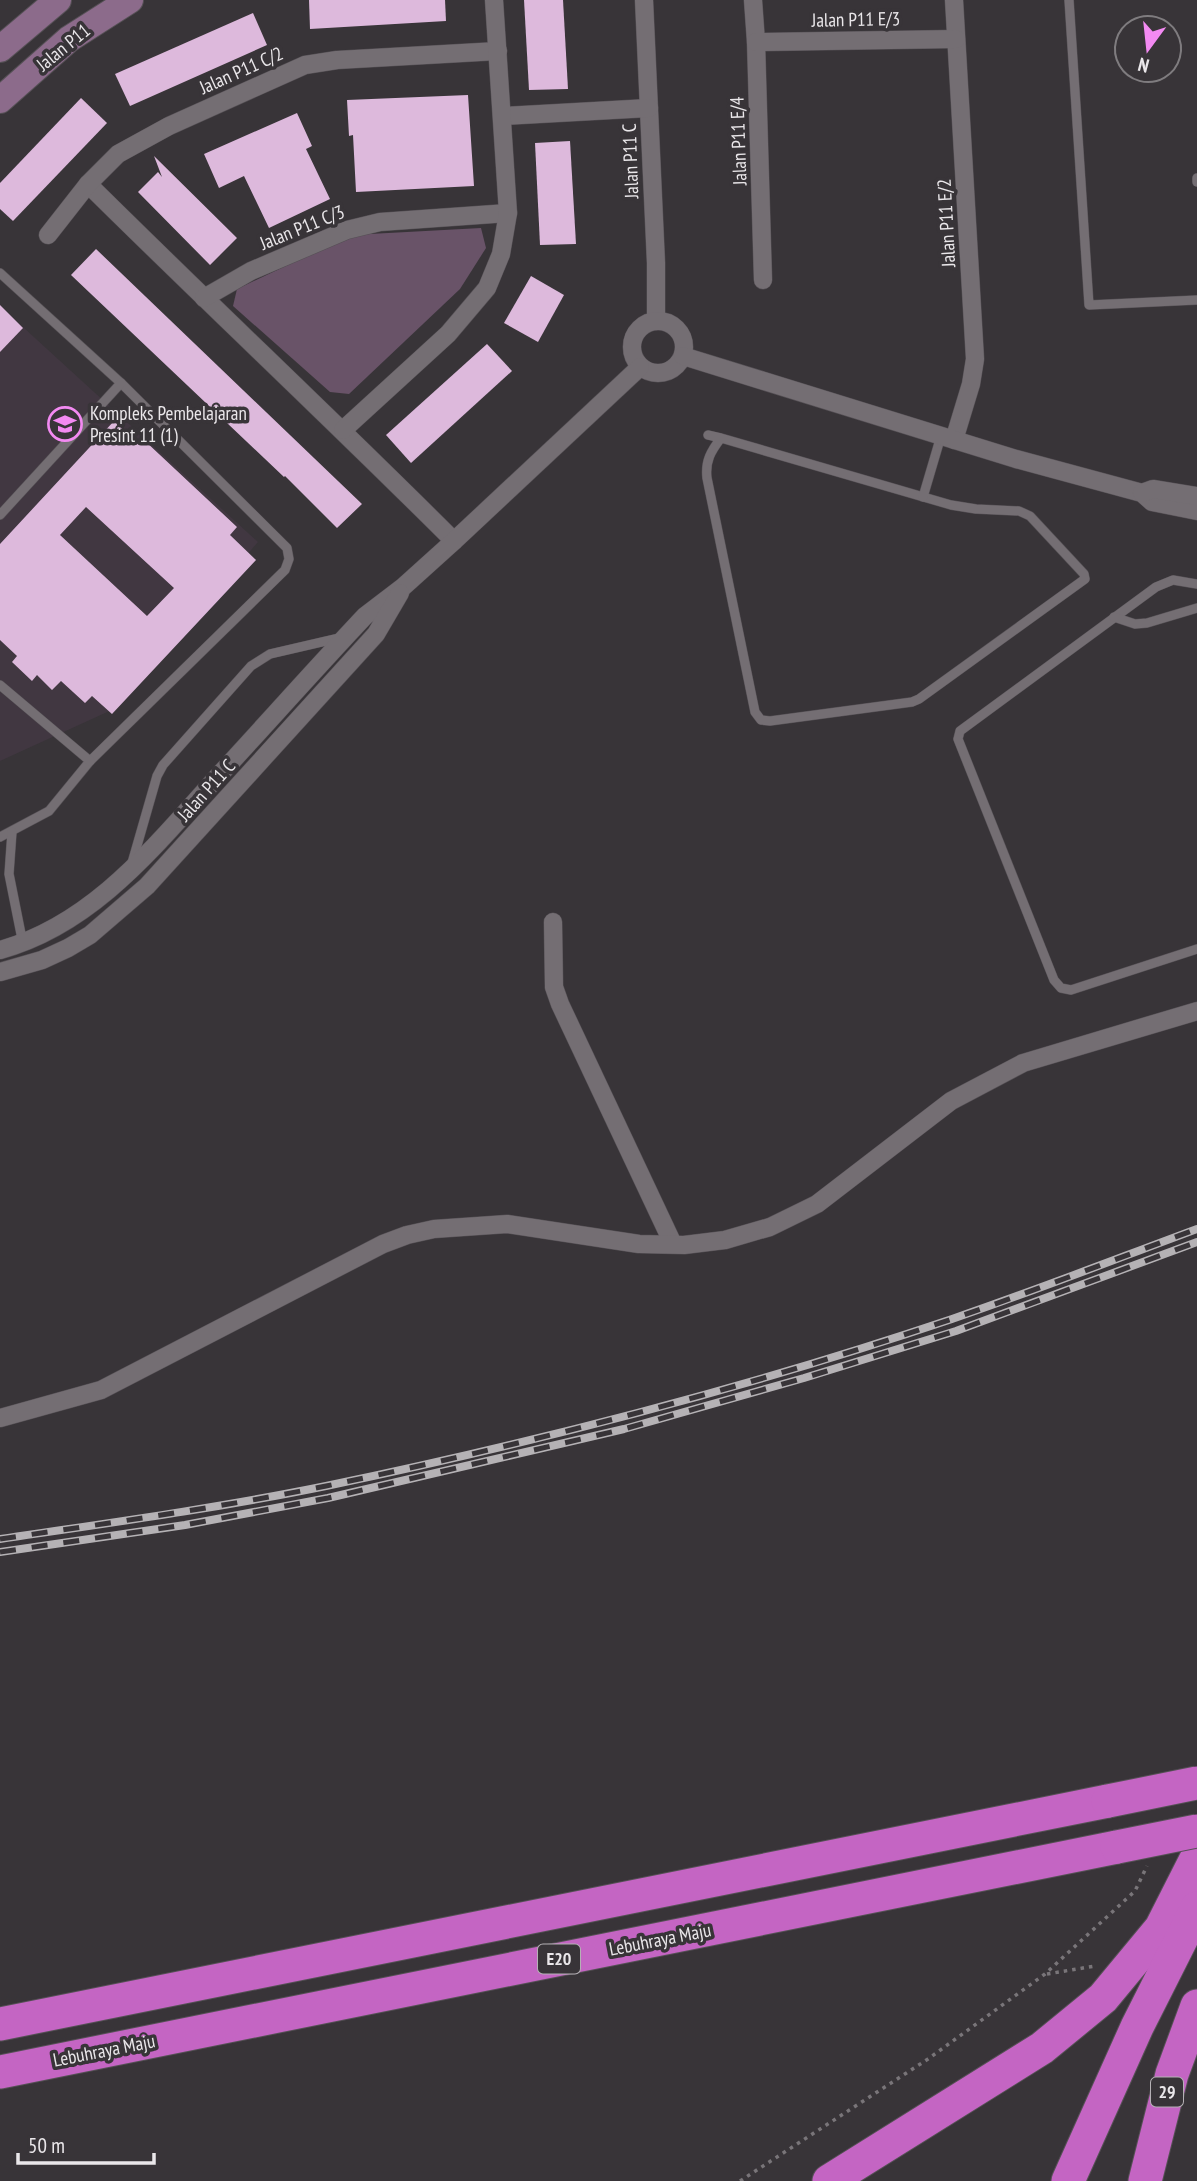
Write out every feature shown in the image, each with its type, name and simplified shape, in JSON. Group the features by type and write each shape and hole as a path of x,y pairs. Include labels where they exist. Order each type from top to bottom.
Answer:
{"highway":[{"name":"E20","path":"0,2024 1197,1783"},
{"name":"Lebuhraya Maju","path":"0,2071 1197,1831"},
{"path":"829,2181 1042,2048 1103,1998 1161,1928 1197,1857"},
{"path":"1068,2181 1137,2026 1197,1908"},
{"name":"29","path":"1145,2181 1172,2074 1197,2006"}],"main road":[{"name":"Jalan P11","path":"0,49 58,0"},
{"name":"Jalan P11","path":"0,100 69,39 130,0"}],"street":[{"path":"343,430 448,334 487,288 501,254 508,214 494,0"},
{"name":"Jalan P11 C","path":"644,0 656,321"},
{"name":"Jalan P11 E/4","path":"753,0 763,280"},
{"name":"Jalan P11 E/2","path":"947,438 971,384 975,359 954,0"},
{"name":"Jalan P11 E/3","path":"756,42 956,39"},
{"name":"Jalan P11 C/2","path":"48,235 88,184 118,154 141,139 305,65 337,60 498,51"},
{"path":"503,116 649,108"},
{"path":"88,184 454,541"},
{"name":"Jalan P11 C/3","path":"204,298 251,271 347,230 380,222 508,214"},
{"path":"656,321 668,322 681,332 684,340 683,356 673,369 665,372 649,372 640,367 632,354 633,338 643,325 656,321"},
{"path":"683,356 947,438 1142,493 1152,502 1197,511"},
{"name":"Jalan P11 C","path":"1,946 23,944 76,916 130,872 365,616 403,587 454,541 640,367"},
{"path":"1142,493 1153,489 1197,496"},
{"name":"Jalan P11 C","path":"0,972 42,960 68,948 90,934 147,886 381,629 403,587"},
{"path":"553,922 553,969 557,996 673,1244"},
{"path":"0,1418 101,1390 383,1244 407,1235 469,1225 507,1224 639,1244 673,1244 725,1240 770,1227 817,1204 951,1101 1023,1063 1197,1011"}],"lane":[{"path":"1069,0 1088,305 1197,300"},
{"path":"0,273 121,383 288,548 289,559 285,570 90,761 49,811 0,837"},
{"path":"0,515 121,383"},
{"path":"708,435 722,438 923,497 976,509 1019,511 1030,516 1084,573 1085,579 919,699 770,722 761,720 755,712 707,478 706,467 710,452 722,438"},
{"path":"923,497 947,438"},
{"path":"1197,584 1173,580 1156,587 960,731 958,738 1054,980 1061,988 1072,990 1197,949"},
{"path":"1114,617 1135,624 1147,623 1197,607"},
{"path":"130,872 156,776 251,666 270,654 346,637"},
{"path":"0,685 90,761"},
{"path":"12,832 9,874 23,944"}],"path":[{"path":"740,2181 928,2059 1045,1974 1135,1891 1147,1866"},
{"path":"1045,1974 1102,1965"}],"shaded area":[{"path":"481,228 486,248 460,289 349,394 330,392 233,306 237,289 351,235"},
{"name":"Kompleks Pembelajaran Presint 11 (1)","path":"0,306 258,542 116,708 0,761"}],"building":[{"path":"309,0 445,0 446,21 310,29"},
{"path":"524,0 563,0 568,89 529,90"},
{"path":"253,13 267,45 130,106 115,74"},
{"path":"468,95 474,186 356,192 353,135 349,136 347,100"},
{"path":"81,98 107,123 13,221 0,209 0,183"},
{"path":"297,113 312,146 306,149 330,199 269,228 244,176 219,188 204,154"},
{"path":"570,141 576,244 540,245 535,143"},
{"path":"154,156 237,238 210,265 138,192 158,172 162,177"},
{"path":"96,249 362,504 337,528 71,275"},
{"path":"531,276 564,295 538,342 504,323"},
{"path":"0,305 23,328 0,352"},
{"path":"487,344 512,371 411,463 386,435"},
{"name":"Kompleks Pembelajaran Presint 11 (1)","path":"114,421 139,445 144,440 237,527 230,535 256,560 112,714 92,696 85,703 61,681 52,690 37,675 32,681 12,662 17,656 0,640 0,544","holes":["86,507 174,588 147,616 60,535"]}],"railway":[{"path":"0,1539 204,1508 326,1486 641,1412 797,1368 952,1319 1197,1229"},
{"path":"0,1552 185,1525 328,1498 624,1429 956,1331 1197,1242"}],"place":[{"name":"Kompleks Pembelajaran Presint 11 (1)","path":"65,424"}]}
